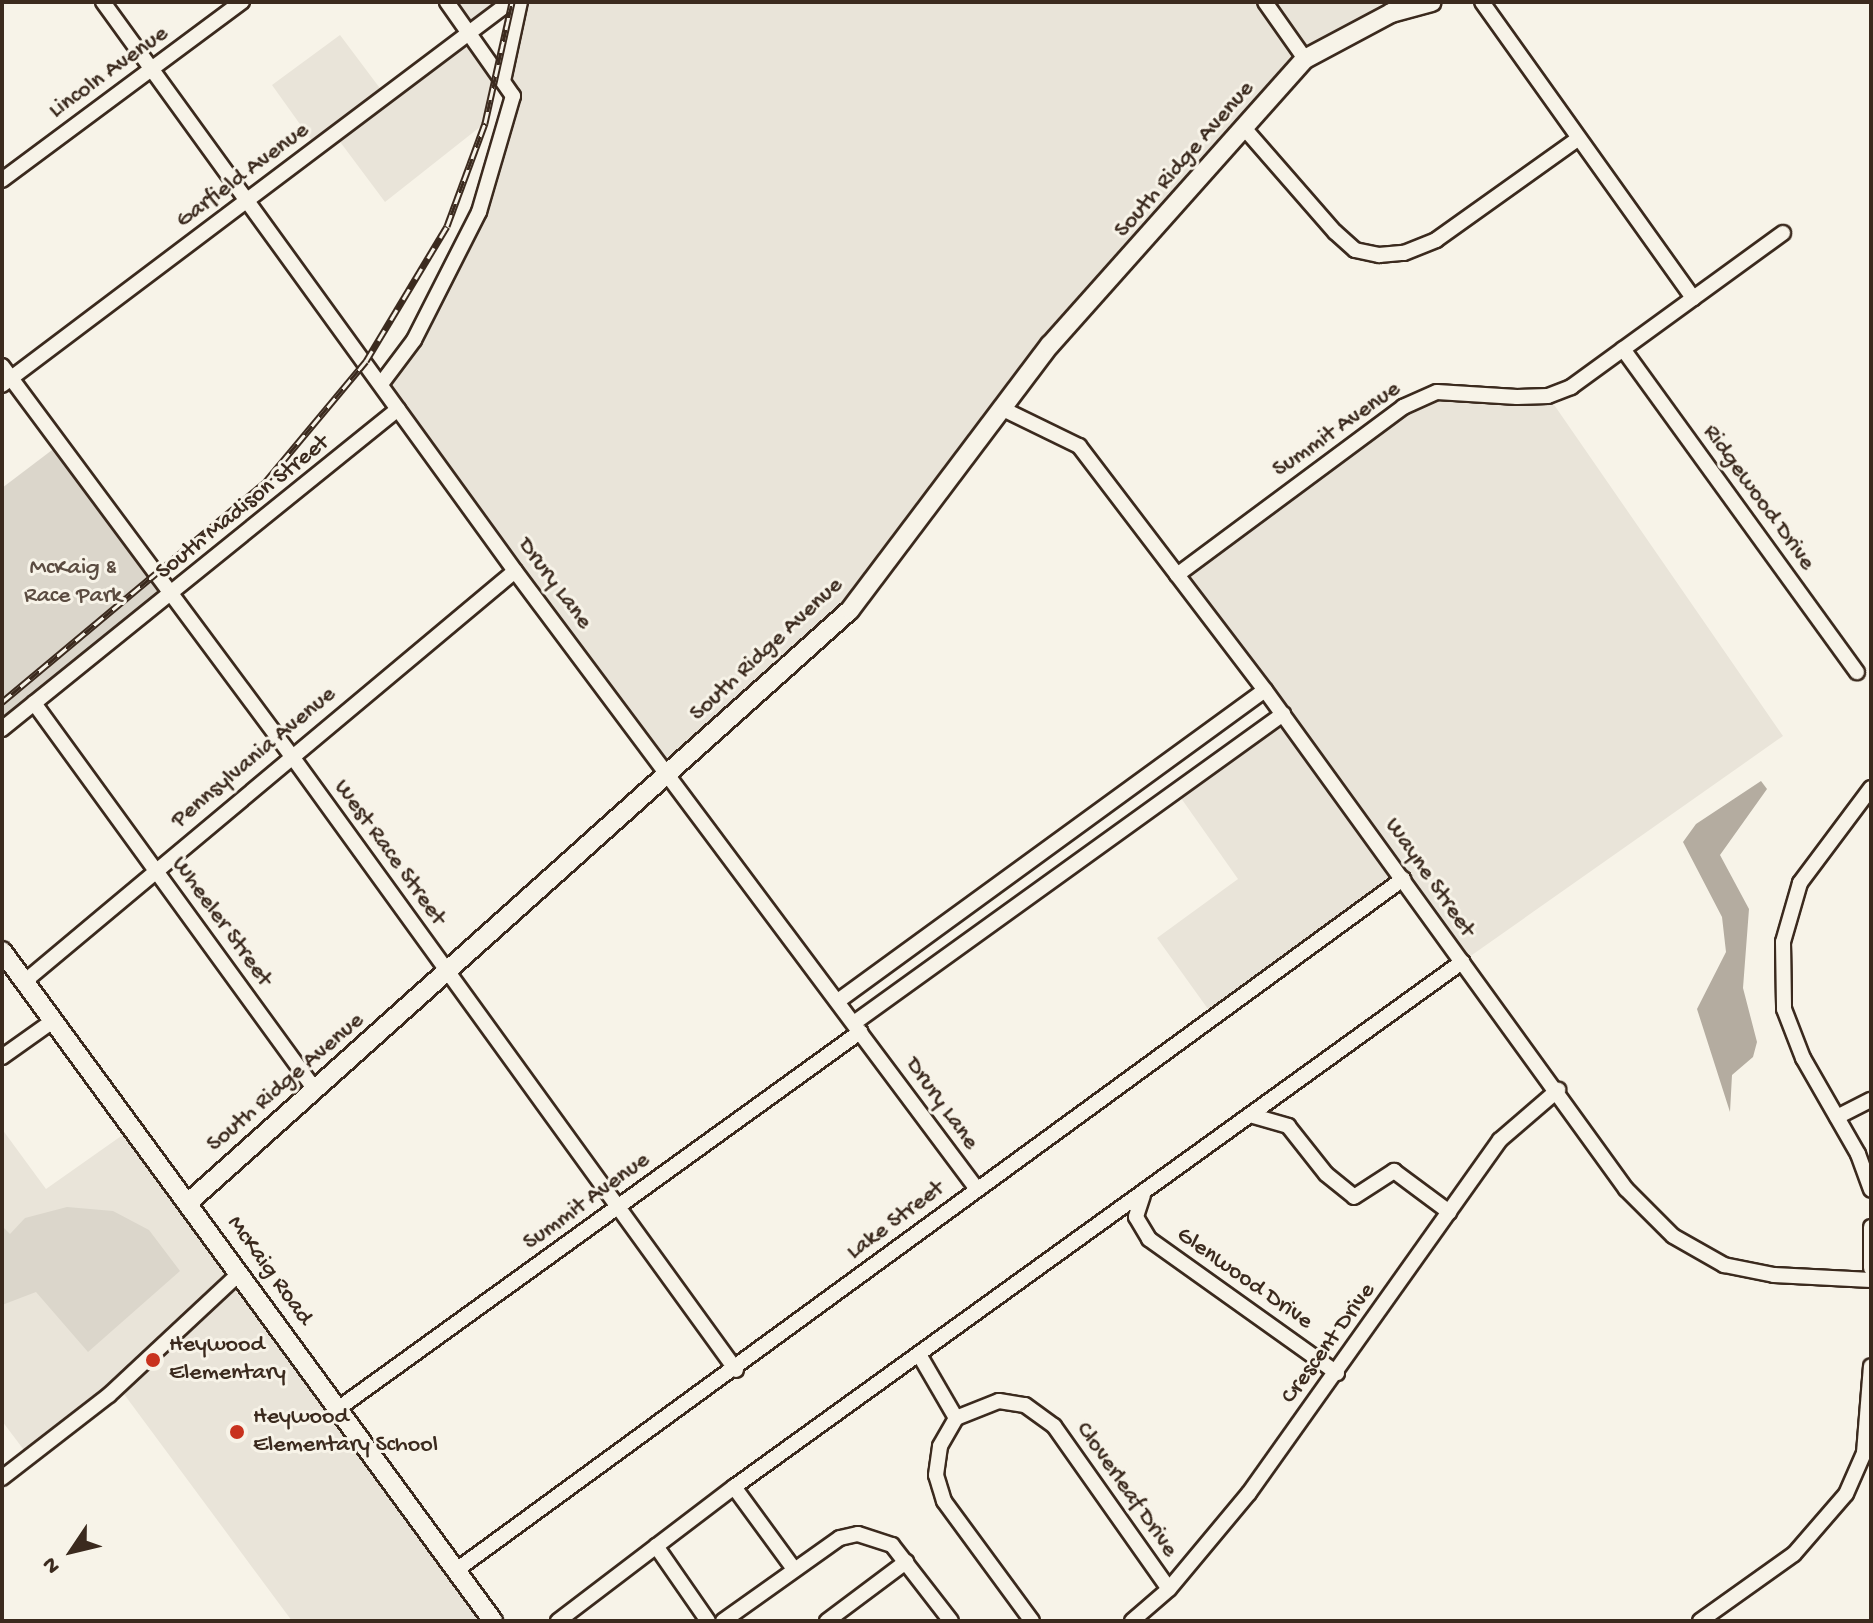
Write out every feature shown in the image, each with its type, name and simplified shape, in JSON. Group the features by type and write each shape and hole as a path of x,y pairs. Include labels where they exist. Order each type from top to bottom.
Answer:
{"street":[{"name":"Drury Lane","path":"103,2 515,571 670,774 976,1188"},
{"name":"Lincoln Avenue","path":"2,180 242,2"},
{"path":"381,384 414,340 479,212 513,96 447,2"},
{"name":"Garfield Avenue","path":"5,376 248,201 510,2"},
{"path":"503,81 520,2"},
{"path":"1265,2 1305,59"},
{"name":"South Ridge Avenue","path":"189,1202 449,973 850,610 1050,345 1305,59 1391,13 1432,2"},
{"path":"1482,2 1576,140 1693,298"},
{"path":"1245,129 1335,232 1355,250 1379,255 1404,253 1436,240 1576,140"},
{"name":"Summit Avenue","path":"1177,575 1403,407 1437,392 1548,396 1571,387 1783,233"},
{"name":"Ridgewood Drive","path":"1623,349 1857,672"},
{"name":"West Race Street","path":"5,376 291,755 736,1370"},
{"name":"Wayne Street","path":"1001,408 1079,446 1283,714 1558,1090 1626,1189 1673,1236 1724,1265 1774,1275 1871,1280"},
{"name":"South Madison Street","path":"2,729 170,597 398,409"},
{"name":"Pennsylvania Avenue","path":"24,982 291,755 515,571"},
{"path":"838,1001 1265,690"},
{"name":"Wheeler Street","path":"34,703 314,1089"},
{"name":"Summit Avenue","path":"339,1408 619,1206 1283,714"},
{"path":"1871,788 1800,883 1783,942 1784,1009 1803,1058 1837,1117 1871,1190"},
{"name":"Lake Street","path":"455,1571 736,1370 976,1188 1403,879"},
{"name":"McKaig Road","path":"2,951 189,1202 493,1621"},
{"path":"558,1621 734,1487 920,1356 1462,962"},
{"path":"2,1057 54,1020"},
{"name":"Crescent Drive","path":"1132,1621 1169,1589 1337,1373 1500,1140 1558,1090"},
{"path":"1837,1117 1871,1100"},
{"path":"1250,1115 1288,1126 1326,1174 1354,1197 1394,1171 1449,1212"},
{"name":"Glenwood Drive","path":"1143,1195 1136,1217 1149,1239 1315,1354 1337,1373"},
{"path":"1871,1227 1871,1268"},
{"path":"2,1478 109,1395 240,1273"},
{"path":"920,1356 956,1418 940,1446 936,1475 944,1501 1032,1621"},
{"path":"1700,1621 1794,1554 1846,1494 1864,1453 1871,1366"},
{"name":"Cloverleaf Drive","path":"956,1418 999,1401 1025,1405 1054,1426 1169,1589"},
{"path":"734,1487 794,1569"},
{"path":"723,1621 840,1538 858,1534 892,1545 951,1621"},
{"path":"656,1546 708,1621"},
{"path":"827,1621 906,1562"},
{"path":"577,1608 587,1621"}],"shaded area":[{"path":"447,2 510,2 469,32 497,71 512,2 1432,2 1305,59 1050,345 850,610 670,774 381,384 414,340 479,212 513,96 496,73 485,123 385,202 335,135 317,148 272,85 340,35 385,95 468,32"},
{"path":"1437,392 1548,396 1783,736 1462,962 1402,879 1213,1016 1157,938 1238,879 1176,791 1283,714 1177,575 1362,436"},
{"path":"1761,781 1767,789 1720,855 1749,909 1743,988 1757,1042 1753,1057 1732,1075 1730,1112 1697,1009 1726,952 1722,917 1683,842 1696,824"},
{"name":"Heywood Elementary","path":"134,1127 493,1621 292,1621 118,1386 30,1458 2,1421 2,1129 46,1189"}],"green space":[{"name":"McKaig & Race Park","path":"60,444 170,597 2,730 2,488"},
{"path":"67,1207 113,1211 149,1230 180,1271 88,1352 36,1292 2,1305 2,1226 10,1234 25,1218"}],"railway":[{"path":"2,702 266,481 366,361 447,226 485,123 512,2"}],"place":[{"name":"Heywood Elementary","path":"153,1360"},
{"name":"Heywood Elementary School","path":"237,1432"}]}
